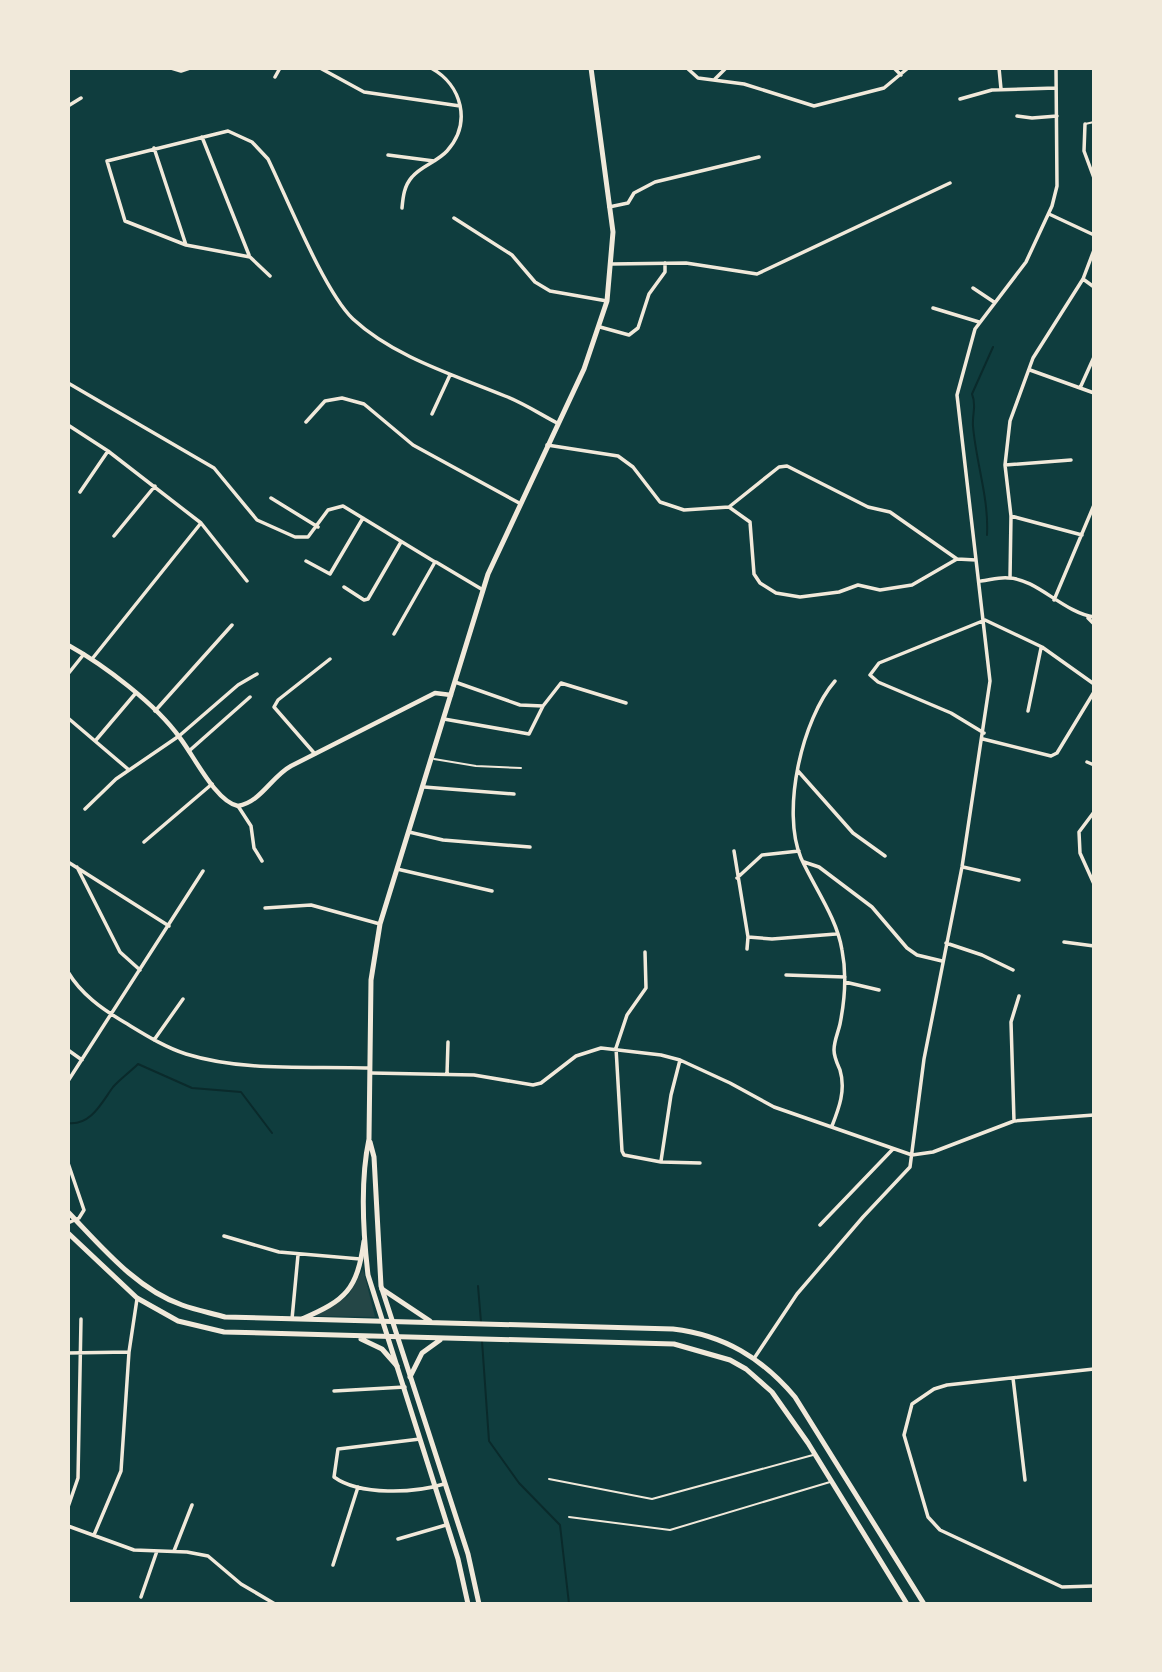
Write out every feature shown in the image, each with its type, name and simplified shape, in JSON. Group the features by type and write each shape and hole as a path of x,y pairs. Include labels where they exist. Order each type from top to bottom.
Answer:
{"main road":[{"path":"300,1320 329,1307 346,1295 358,1274 364,1241 365,1158 369,1139 372,980 380,924 483,590 600,327 607,301 613,232 591,68"},
{"path":"369,1139 374,1157 377,1254 382,1289 468,1554 478,1603"},
{"path":"68,1212 135,1277 180,1305 225,1317 478,1322 690,1331 737,1347 755,1357 795,1397 924,1604"},
{"path":"68,1233 137,1298 178,1321 224,1332 674,1344 730,1360 746,1369 772,1392 815,1454 907,1604"},
{"path":"364,1241 372,1292 405,1387 468,1604"},
{"path":"382,1289 433,1322"},
{"path":"352,1337 382,1349 397,1366"},
{"path":"410,1377 422,1353 445,1338"}],"street":[{"path":"171,68 181,71 190,68"},
{"path":"275,77 280,68"},
{"path":"320,68 364,92 460,106"},
{"path":"402,208 407,184 413,175 436,161 449,149 458,130 460,106 452,83 431,68"},
{"path":"687,68 698,78 744,83 814,106 884,88 908,68"},
{"path":"715,80 726,68"},
{"path":"894,68 901,75"},
{"path":"999,68 1001,89"},
{"path":"755,1357 797,1294 863,1217 905,1176 910,1167 924,1059 962,867 990,681 981,581 976,560 957,395 970,340 979,322 1026,262 1049,214 1057,186 1056,68"},
{"path":"960,99 1001,89 1056,88"},
{"path":"68,106 81,98"},
{"path":"1017,116 1057,116"},
{"path":"1085,124 1084,150 1094,178"},
{"path":"250,257 187,246 125,221 107,162 228,131 252,142 268,159 329,284 352,318 395,347 450,375 507,397 557,424"},
{"path":"202,137 250,257 270,276"},
{"path":"154,148 187,246"},
{"path":"388,155 436,161"},
{"path":"610,207 628,203 634,194 655,182 760,157"},
{"path":"611,264 687,262 757,274 950,183"},
{"path":"1049,214 1094,234 1094,209"},
{"path":"454,218 512,255 535,282 550,291 607,301"},
{"path":"1010,578 1011,516 1005,465 1010,421 1029,370 1054,323 1083,279 1094,250"},
{"path":"600,327 629,335 638,328 649,294 665,272 665,263"},
{"path":"1083,279 1094,288"},
{"path":"973,288 995,303"},
{"path":"933,308 979,322"},
{"path":"1080,388 1094,358"},
{"path":"1029,370 1094,393"},
{"path":"432,414 450,375"},
{"path":"68,383 214,468 257,520 279,531 303,538 312,535 332,507 343,506 483,590"},
{"path":"306,422 325,401 342,398 364,404 412,445 521,504"},
{"path":"68,425 155,486 201,523 247,581"},
{"path":"547,445 618,456 633,467 660,502 684,510 729,507 779,467 787,466 868,507 890,512 957,559 976,560"},
{"path":"80,492 108,452"},
{"path":"1005,465 1071,460"},
{"path":"114,536 155,486"},
{"path":"271,498 318,527"},
{"path":"1054,600 1094,505"},
{"path":"729,507 750,522 754,574 764,587 776,593 800,597 839,592 859,585 880,590 912,585 957,559"},
{"path":"1011,516 1082,535"},
{"path":"306,561 330,574 363,518"},
{"path":"92,659 201,523"},
{"path":"344,587 364,600 368,599 401,542"},
{"path":"394,634 435,562"},
{"path":"981,581 1010,578 1023,581 1086,616 1094,624"},
{"path":"1086,616 1094,617"},
{"path":"984,733 951,713 870,675 879,663 985,620 1042,647 1074,667 1094,684"},
{"path":"155,711 232,625"},
{"path":"68,645 92,659 135,694 179,736 224,801 238,806 251,826 254,848 262,861"},
{"path":"1028,711 1042,647"},
{"path":"68,674 84,654"},
{"path":"315,754 274,707 278,700 330,659"},
{"path":"85,809 106,787 179,736 214,704 257,674"},
{"path":"832,1126 842,1097 834,1046 845,979 837,933 799,851 794,823 803,744 825,695 835,681"},
{"path":"455,682 520,705 543,706"},
{"path":"444,719 529,734 543,706 561,683 625,703"},
{"path":"983,739 1051,757 1092,704 1094,692"},
{"path":"238,806 257,797 284,770 435,693 451,695"},
{"path":"96,740 135,694"},
{"path":"189,751 250,697"},
{"path":"68,718 129,770"},
{"path":"1087,762 1094,765"},
{"path":"798,771 853,834 885,856"},
{"path":"144,842 212,784"},
{"path":"424,787 514,794"},
{"path":"1094,812 1079,832 1080,853 1094,884"},
{"path":"410,832 443,840 530,847"},
{"path":"734,851 736,878 748,937 747,949"},
{"path":"736,878 762,855 799,851"},
{"path":"68,862 169,926"},
{"path":"804,862 820,867 872,907 906,948 917,955 942,961"},
{"path":"77,867 120,952 140,970"},
{"path":"962,867 1019,880"},
{"path":"397,869 492,891"},
{"path":"68,1081 203,871"},
{"path":"265,908 311,905 380,924"},
{"path":"748,937 772,939 837,933"},
{"path":"1064,942 1094,947"},
{"path":"946,943 982,955 1013,970"},
{"path":"645,951 646,988 627,1015 616,1048 622,1151 624,1155 661,1162 700,1163"},
{"path":"68,972 76,985 112,1015 154,1041 184,1054 220,1063 474,1075 533,1085 541,1083 576,1056 601,1048 616,1048 680,1060 774,1107 912,1155 933,1152 1014,1121 1094,1115"},
{"path":"786,975 845,979 879,990"},
{"path":"1014,1121 1011,1022 1019,996"},
{"path":"154,1041 183,999"},
{"path":"447,1074 448,1042"},
{"path":"68,1050 82,1060"},
{"path":"661,1162 671,1095 680,1060"},
{"path":"820,1225 840,1208 892,1150"},
{"path":"68,1223 76,1220 84,1210 69,1166"},
{"path":"225,1236 260,1248 298,1255 362,1259"},
{"path":"292,1320 298,1255"},
{"path":"94,1535 121,1471 128,1352 137,1298"},
{"path":"68,1507 78,1478 78,1353 81,1319"},
{"path":"68,1353 128,1352"},
{"path":"1094,1369 947,1385 933,1389 912,1404 904,1435 928,1517 933,1524 1062,1587 1094,1586"},
{"path":"1013,1378 1025,1480"},
{"path":"334,1391 405,1387"},
{"path":"421,1439 338,1449 334,1477 358,1486 397,1492 444,1483"},
{"path":"333,1565 358,1486"},
{"path":"174,1551 192,1505"},
{"path":"398,1539 447,1525"},
{"path":"68,1526 134,1550 174,1551 208,1556 241,1584 275,1604"},
{"path":"141,1597 157,1551"},
{"path":"478,1603 493,1604"}],"lane":[{"path":"1085,124 1094,121"},
{"path":"433,758 476,766 522,768"},
{"path":"550,1479 652,1499 815,1454"},
{"path":"569,1517 670,1530 831,1482"}],"shaded area":[{"path":"363,1269 375,1317 315,1316 348,1296"}],"waterway":[{"path":"987,535 986,508 973,426 972,394 993,347"},
{"path":"68,1123 76,1123 89,1117 113,1087 138,1064 192,1088 241,1092 272,1133"},
{"path":"478,1286 481,1322"},
{"path":"482,1341 489,1441 519,1483 560,1525 569,1604"}]}
